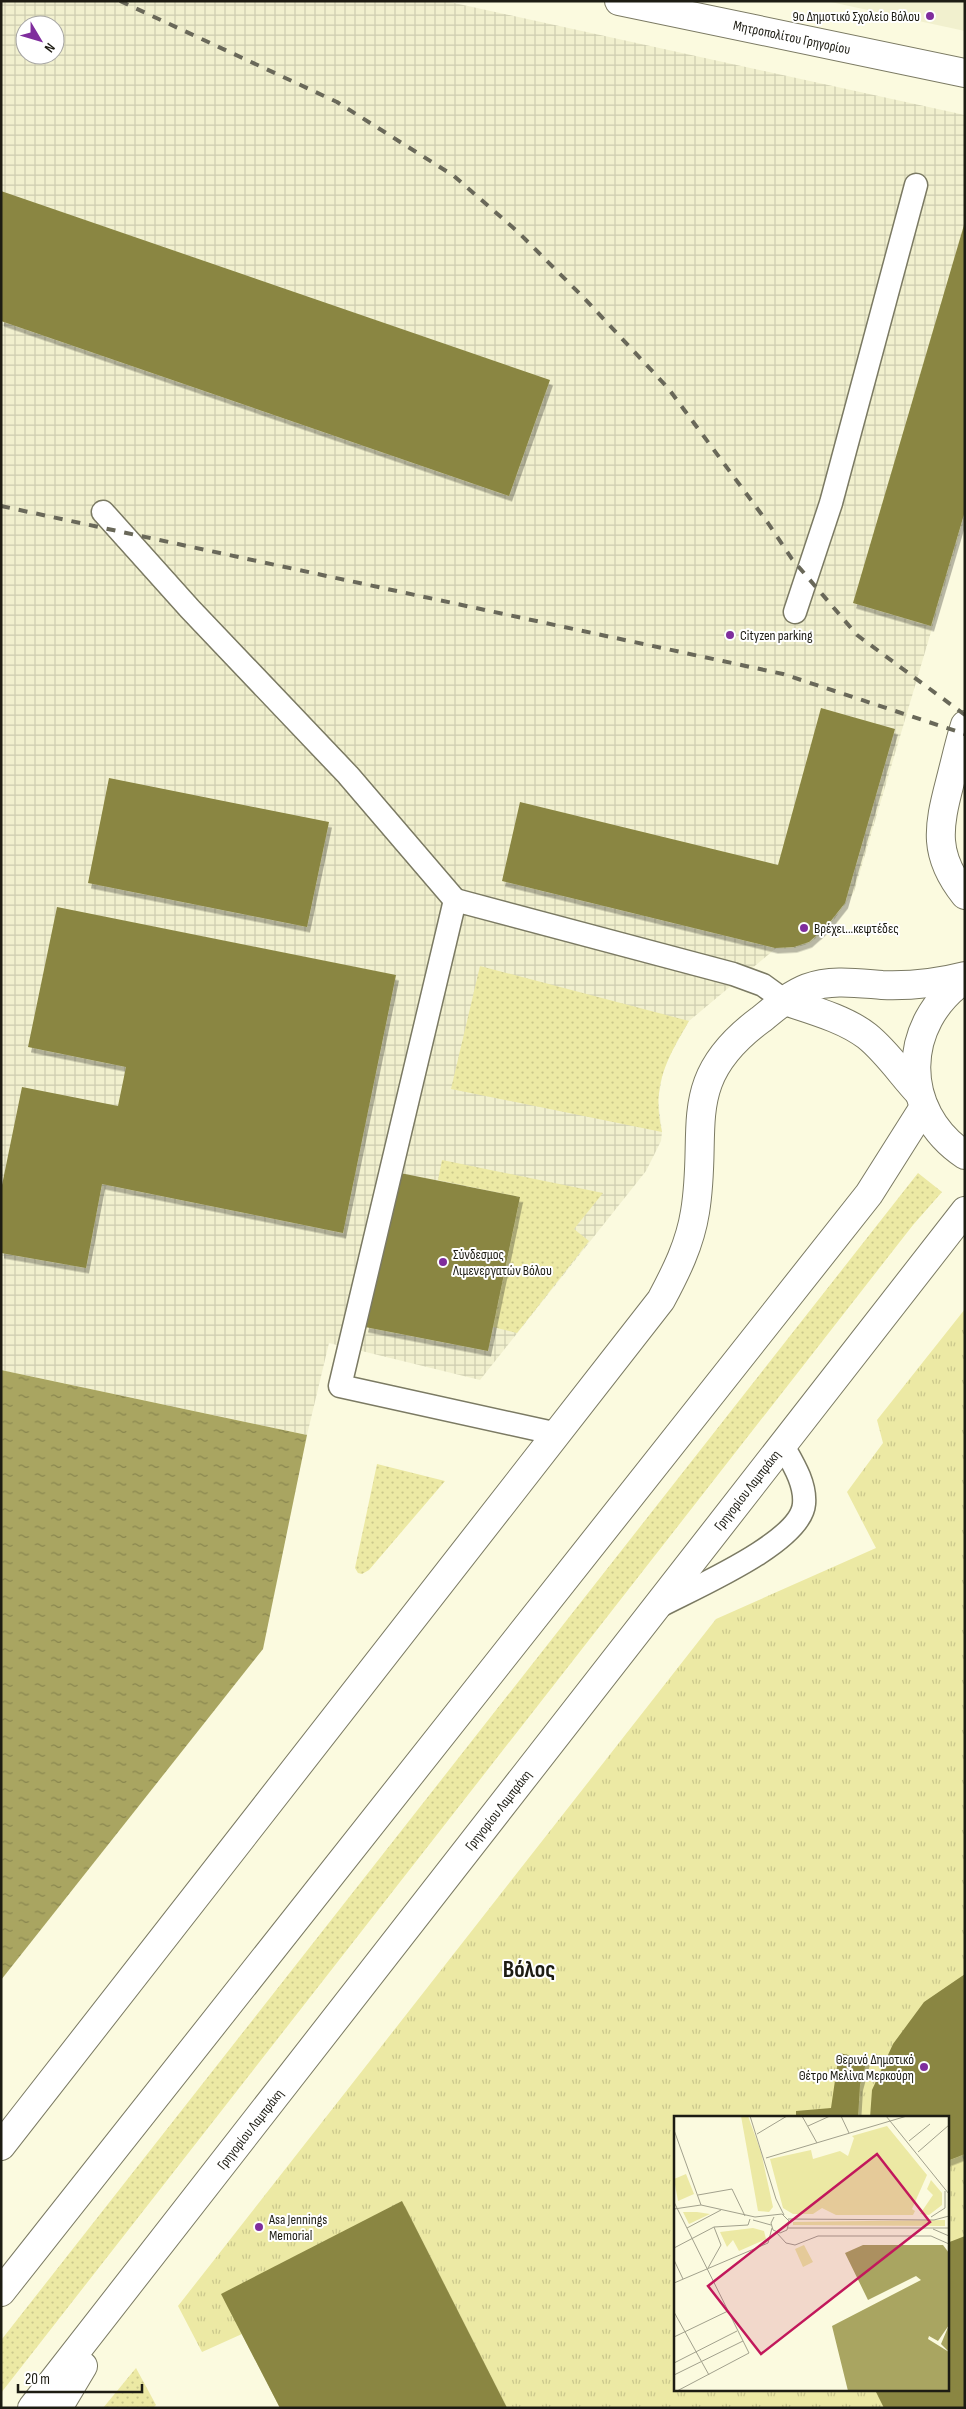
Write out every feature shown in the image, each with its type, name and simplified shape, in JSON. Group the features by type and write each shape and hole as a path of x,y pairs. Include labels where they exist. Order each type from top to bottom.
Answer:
{"main road":[{"name":"Μητροπολίτου Γρηγορίου","path":"619,1 965,74"},
{"path":"965,725 942,814 939,836 949,870 965,895"},
{"path":"1,2146 661,1300 681,1262 696,1211 702,1100 715,1067 732,1044 786,1001 807,988 820,984 847,982 883,985 925,984 965,977"},
{"path":"1,2292 869,1194 921,1100 916,1060 919,1042 925,1025 932,1010 965,977"},
{"path":"786,1001 818,1012 865,1035 882,1051 921,1100 943,1137 965,1156"},
{"name":"Γρηγορίου Λαμπράκη","path":"32,2408 965,1211"},
{"path":"58,2408 87,2359 108,2312"}],"lane":[{"path":"795,612 831,503 916,185"},
{"path":"103,512 190,609 348,775 455,900 733,974 762,986 786,1001"},
{"path":"455,900 340,1386 558,1434"},
{"path":"655,1608 760,1553 786,1534 795,1524 803,1512 804,1492 782,1444"}],"shaded area":[{"path":"1,1 445,1 965,115 965,517 854,892 828,928 810,943 795,948 775,949 689,1021 667,1060 663,1071 658,1100 662,1132 661,1141 646,1171 480,1380 329,1343 307,1435 1,1370"},
{"name":"9ο Δημοτικό Σχολείο Βόλου","path":"826,1 965,1 965,31"}],"green space":[{"path":"480,966 689,1021 674,1048 663,1074 658,1101 662,1132 451,1089"},
{"path":"442,1160 603,1193 574,1229 589,1241 517,1333 493,1327 520,1197 438,1180"},
{"path":"918,1173 942,1192 913,1225 1,2393 2,2339"},
{"path":"965,1309 965,2408 280,2408 242,2334 202,2352 178,2306 716,1619 876,1548 847,1492 883,1443 877,1420"},
{"path":"377,1464 445,1481 369,1570 362,1574 358,1573 355,1568"},
{"path":"136,2368 156,2405 153,2408 103,2408"}],"water":[{"path":"1,1370 307,1435 263,1649 1,1980"}],"building":[{"path":"1,191 550,380 509,496 1,321"},
{"path":"964,225 965,511 931,626 853,603"},
{"path":"821,708 895,729 845,903 826,927 809,942 794,947 775,948 502,881 520,802 778,865"},
{"path":"109,778 329,822 307,927 88,883"},
{"path":"57,907 396,975 343,1233 102,1184 86,1268 1,1253 1,1190 22,1087 118,1106 126,1067 28,1047"},
{"name":"Σύνδεσμος Λιμενεργατών Βόλου","path":"400,1173 520,1197 488,1351 365,1327"},
{"name":"Θερινό Δημοτικό Θέτρο Μελίνα Μερκούρη","path":"965,1974 965,2154 948,2161 948,2116 870,2116 872,2090 893,2044 924,2002"},
{"path":"839,2053 867,2059 860,2085 858,2116 796,2116 796,2111 831,2108"},
{"path":"402,2201 507,2408 280,2408 221,2294"},
{"path":"965,2236 965,2408 884,2408 876,2392 948,2392 948,2243"}],"railway":[{"path":"120,1 337,102 454,176 517,231 585,299 668,388 768,523 792,559 857,635 965,715"},
{"path":"1,506 783,674 965,734"}],"place":[{"name":"9ο Δημοτικό Σχολείο Βόλου","path":"930,16"},
{"name":"Cityzen parking","path":"730,635"},
{"name":"Βρέχει...κεφτέδες","path":"804,928"},
{"name":"Σύνδεσμος Λιμενεργατών Βόλου","path":"443,1262"},
{"name":"Θερινό Δημοτικό Θέτρο Μελίνα Μερκούρη","path":"924,2067"},
{"name":"Asa Jennings Memorial","path":"259,2227"}],"district":[{"name":"Βόλος","path":"529,1969"}]}
